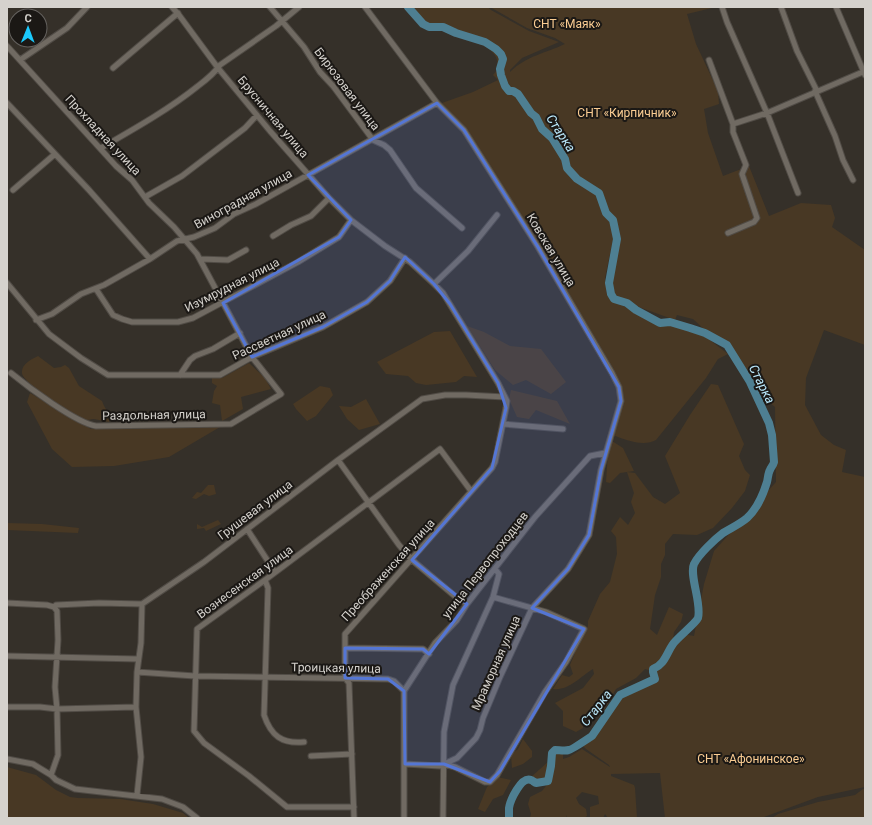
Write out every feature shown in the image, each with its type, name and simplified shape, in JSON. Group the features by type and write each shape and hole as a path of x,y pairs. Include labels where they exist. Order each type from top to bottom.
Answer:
{"street":[{"path":"20,60 67,28 87,7"},
{"name":"Брусничная улица","path":"172,7 218,68 329,198 366,233 405,258 434,284 450,304 464,326 498,383 505,398"},
{"name":"Бирюзовая улица","path":"270,7 304,47 320,72 333,86 373,140 384,145 390,150 416,188 462,228"},
{"path":"101,148 134,129 189,93 215,72 220,65 282,21 299,7"},
{"name":"Ковская улица","path":"365,7 437,103 464,130 538,247 619,387 621,401 600,470 589,536"},
{"path":"722,7 727,22 767,113 798,193"},
{"path":"781,7 797,51 805,65 835,136 843,160 853,180"},
{"path":"733,124 767,113 864,72 836,7"},
{"path":"113,68 178,13"},
{"name":"Прохладная улица","path":"7,46 116,166 132,180 145,197 197,254 252,357 281,394"},
{"path":"709,60 733,124 733,132 746,165 742,174 757,220 728,233"},
{"path":"7,103 89,190 150,259"},
{"name":"Виноградная улица","path":"36,320 52,314 81,294 96,289 150,259 177,241 194,237 214,228 234,214 256,204 437,103"},
{"path":"145,197 182,176 245,128 257,115"},
{"path":"13,190 55,154"},
{"path":"273,236 311,216 329,198"},
{"path":"434,284 468,250 497,215"},
{"name":"Изумрудная улица","path":"96,289 113,315 132,322 178,322 193,318 298,262 340,237 351,220"},
{"path":"200,259 228,260 246,250"},
{"name":"Рассветная улица","path":"7,283 49,334 81,358 108,374 220,375 252,357 323,327 367,302 390,280 405,258"},
{"path":"180,375 190,360 195,356 213,349 240,333"},
{"name":"Раздольная улица","path":"11,373 23,383 78,419 96,426 231,424 281,394"},
{"name":"Грушевая улица","path":"142,604 204,562 338,460 422,399 445,395 505,398"},
{"name":"Преображенская улица","path":"354,818 349,683 345,678 345,634 492,468 495,462 506,408 505,398"},
{"path":"503,424 564,429"},
{"name":"Вознесенская улица","path":"354,807 287,807 249,776 204,743 194,731 197,629 440,449 471,491"},
{"name":"улица Первопроходцев","path":"404,691 436,643 456,620 535,517 590,456 605,453"},
{"path":"338,460 399,545 412,560 456,597 467,604"},
{"path":"247,529 275,572"},
{"name":"Мраморная улица","path":"405,764 440,766 457,758 476,738 500,677 532,608 568,568 589,536"},
{"path":"443,818 444,732 453,685 493,597 499,574 495,569"},
{"path":"265,580 268,588 264,715 267,726 277,737 292,743 304,742"},
{"path":"444,764 455,767 485,782 490,782 497,775 545,692 566,662 584,629 546,612 493,597"},
{"path":"7,603 47,605 54,607 56,605 99,603 142,604 141,643 138,659 136,706 141,757 136,795"},
{"path":"51,775 58,755 56,686 58,614 56,608 54,607"},
{"path":"345,648 423,649 429,654"},
{"path":"7,656 138,659"},
{"name":"Троицкая улица","path":"137,672 195,676 388,679 394,681 404,691"},
{"path":"404,691 404,818"},
{"path":"7,707 40,707 57,709 136,706"},
{"path":"311,756 352,754"},
{"path":"7,759 33,764 51,775 56,780 75,789 162,799 183,807 198,818"}],"highlighted area":[{"path":"437,103 464,130 538,247 619,387 621,401 601,470 589,535 568,569 532,608 584,629 500,771 490,782 444,764 405,764 404,691 388,679 345,678 345,648 423,649 429,654 467,604 412,560 492,468 506,408 498,383 450,304 434,284 405,257 390,281 367,302 323,327 252,357 223,303 339,237 351,220 308,175"}],"green space":[{"path":"409,7 488,7 529,31 559,42 522,58 510,70 510,72 529,58 565,44 555,38 527,28 490,7 716,7 687,14 696,44 718,91 719,104 704,109 708,133 723,176 749,166 769,216 801,203 831,205 835,218 832,227 865,250 865,345 824,330 806,378 805,405 821,435 834,445 846,450 842,472 865,477 865,787 818,797 761,818 665,818 660,773 611,774 611,776 634,785 637,818 608,818 605,814 603,818 590,818 590,807 599,804 598,796 582,792 576,798 579,804 586,809 587,816 584,818 567,818 566,815 566,818 530,818 531,814 528,804 530,797 542,791 549,782 553,765 551,757 552,753 555,751 563,751 563,759 582,749 610,767 581,744 593,738 601,723 620,695 655,679 653,669 662,664 667,652 682,634 694,636 704,584 714,551 776,482 775,407 754,390 732,355 693,319 677,315 675,320 636,306 636,310 627,303 614,299 611,294 609,283 617,239 613,220 606,213 599,193 592,189 598,194 605,213 612,220 614,227 614,235 605,278 607,295 617,303 645,316 659,325 670,324 706,337 728,354 718,359 706,378 656,440 640,443 629,441 613,435 622,402 621,386 466,129 442,103 473,92 498,80 493,75 497,70 497,60 495,55 479,43 454,35 453,30 444,26 429,26 423,23","holes":["521,99 531,113 536,117 542,129 552,138 565,159 567,168 585,185 577,180 566,168 564,160 551,138 541,129 536,119 530,113"]},
{"path":"467,326 484,332 510,346 541,349 566,382 551,394 526,380 513,385 495,370"},
{"path":"450,331 477,377 464,376 456,382 426,385 416,383 408,376 386,374 377,362 434,332"},
{"path":"38,356 54,368 65,365 69,368 79,386 102,401 108,413 109,422 94,419 82,420 59,406 30,384 24,377 22,370 27,362"},
{"path":"249,363 265,378 271,389 241,397 243,409 222,421 220,405 212,403 214,391 217,386 212,383 212,378 222,378"},
{"path":"711,384 718,385 744,444 739,456 745,470 750,475 745,491 732,508 713,528 697,535 673,534 665,544 665,555 661,564 661,577 655,595 650,629 657,635 669,607 683,614 681,622 674,632 673,639 663,654 664,658 658,665 649,670 645,669 636,678 616,689 604,710 591,711 583,719 583,728 576,732 563,726 563,711 555,703 583,688 594,674 593,669 564,688 553,689 562,675 569,677 573,674 570,665 581,638 588,626 588,621 600,594 610,582 617,554 616,537 611,531 620,517 628,525 635,513 631,502 634,493 627,472 635,473 653,497 665,504 680,493 665,456"},
{"path":"320,386 330,388 333,395 316,416 307,421 293,404"},
{"path":"511,390 557,401 570,424 536,410 529,419 517,417 509,399"},
{"path":"30,393 91,429 220,427 169,457 114,466 72,467 52,449 27,402"},
{"path":"366,399 380,424 359,430 347,419 339,406 351,407"},
{"path":"612,441 623,448 634,471 620,473 610,483 606,482 608,452"},
{"path":"208,485 214,485 216,494 209,496 204,494 196,499 192,498 197,492 201,493"},
{"path":"218,520 221,524 206,531 204,528 197,529 197,524 202,527"},
{"path":"7,523 42,524 79,528 78,533 7,530"},
{"path":"523,739 532,751 532,757 523,764 512,768 511,755 518,749"},
{"path":"549,761 551,766 547,780 536,783 530,778"},
{"path":"7,767 36,775 56,790 70,797 120,799 153,804 183,813 189,818 7,818"},
{"path":"497,777 511,780 503,795 493,799 485,812 478,809 487,787"},
{"path":"865,789 865,818 772,818 778,814 818,802 855,795"}],"waterway":[{"name":"Старка","path":"408,7 423,24 429,27 443,27 456,33 485,42 501,54 503,59 500,69 505,86 509,91 513,91 518,94 531,113 536,117 542,129 552,138 565,159 567,168 577,179 599,193 606,213 613,220 617,239 609,283 611,294 614,299 627,303 636,310 660,323 670,322 690,328 705,333 727,345 750,382 769,423 772,435 774,462 769,473 764,492 757,506 747,518 723,533 712,543 694,564 693,575 699,612 697,620 675,641 665,658 657,667 653,669 655,679 620,695 592,736 570,749 555,750 552,753 548,781 536,783 531,780 527,780 520,785 510,805 509,818"}],"park label":[{"name":"СНТ «Маяк»","path":"567,24"},
{"name":"СНТ «Кирпичник»","path":"627,113"},
{"name":"СНТ «Афонинское»","path":"751,759"}]}
